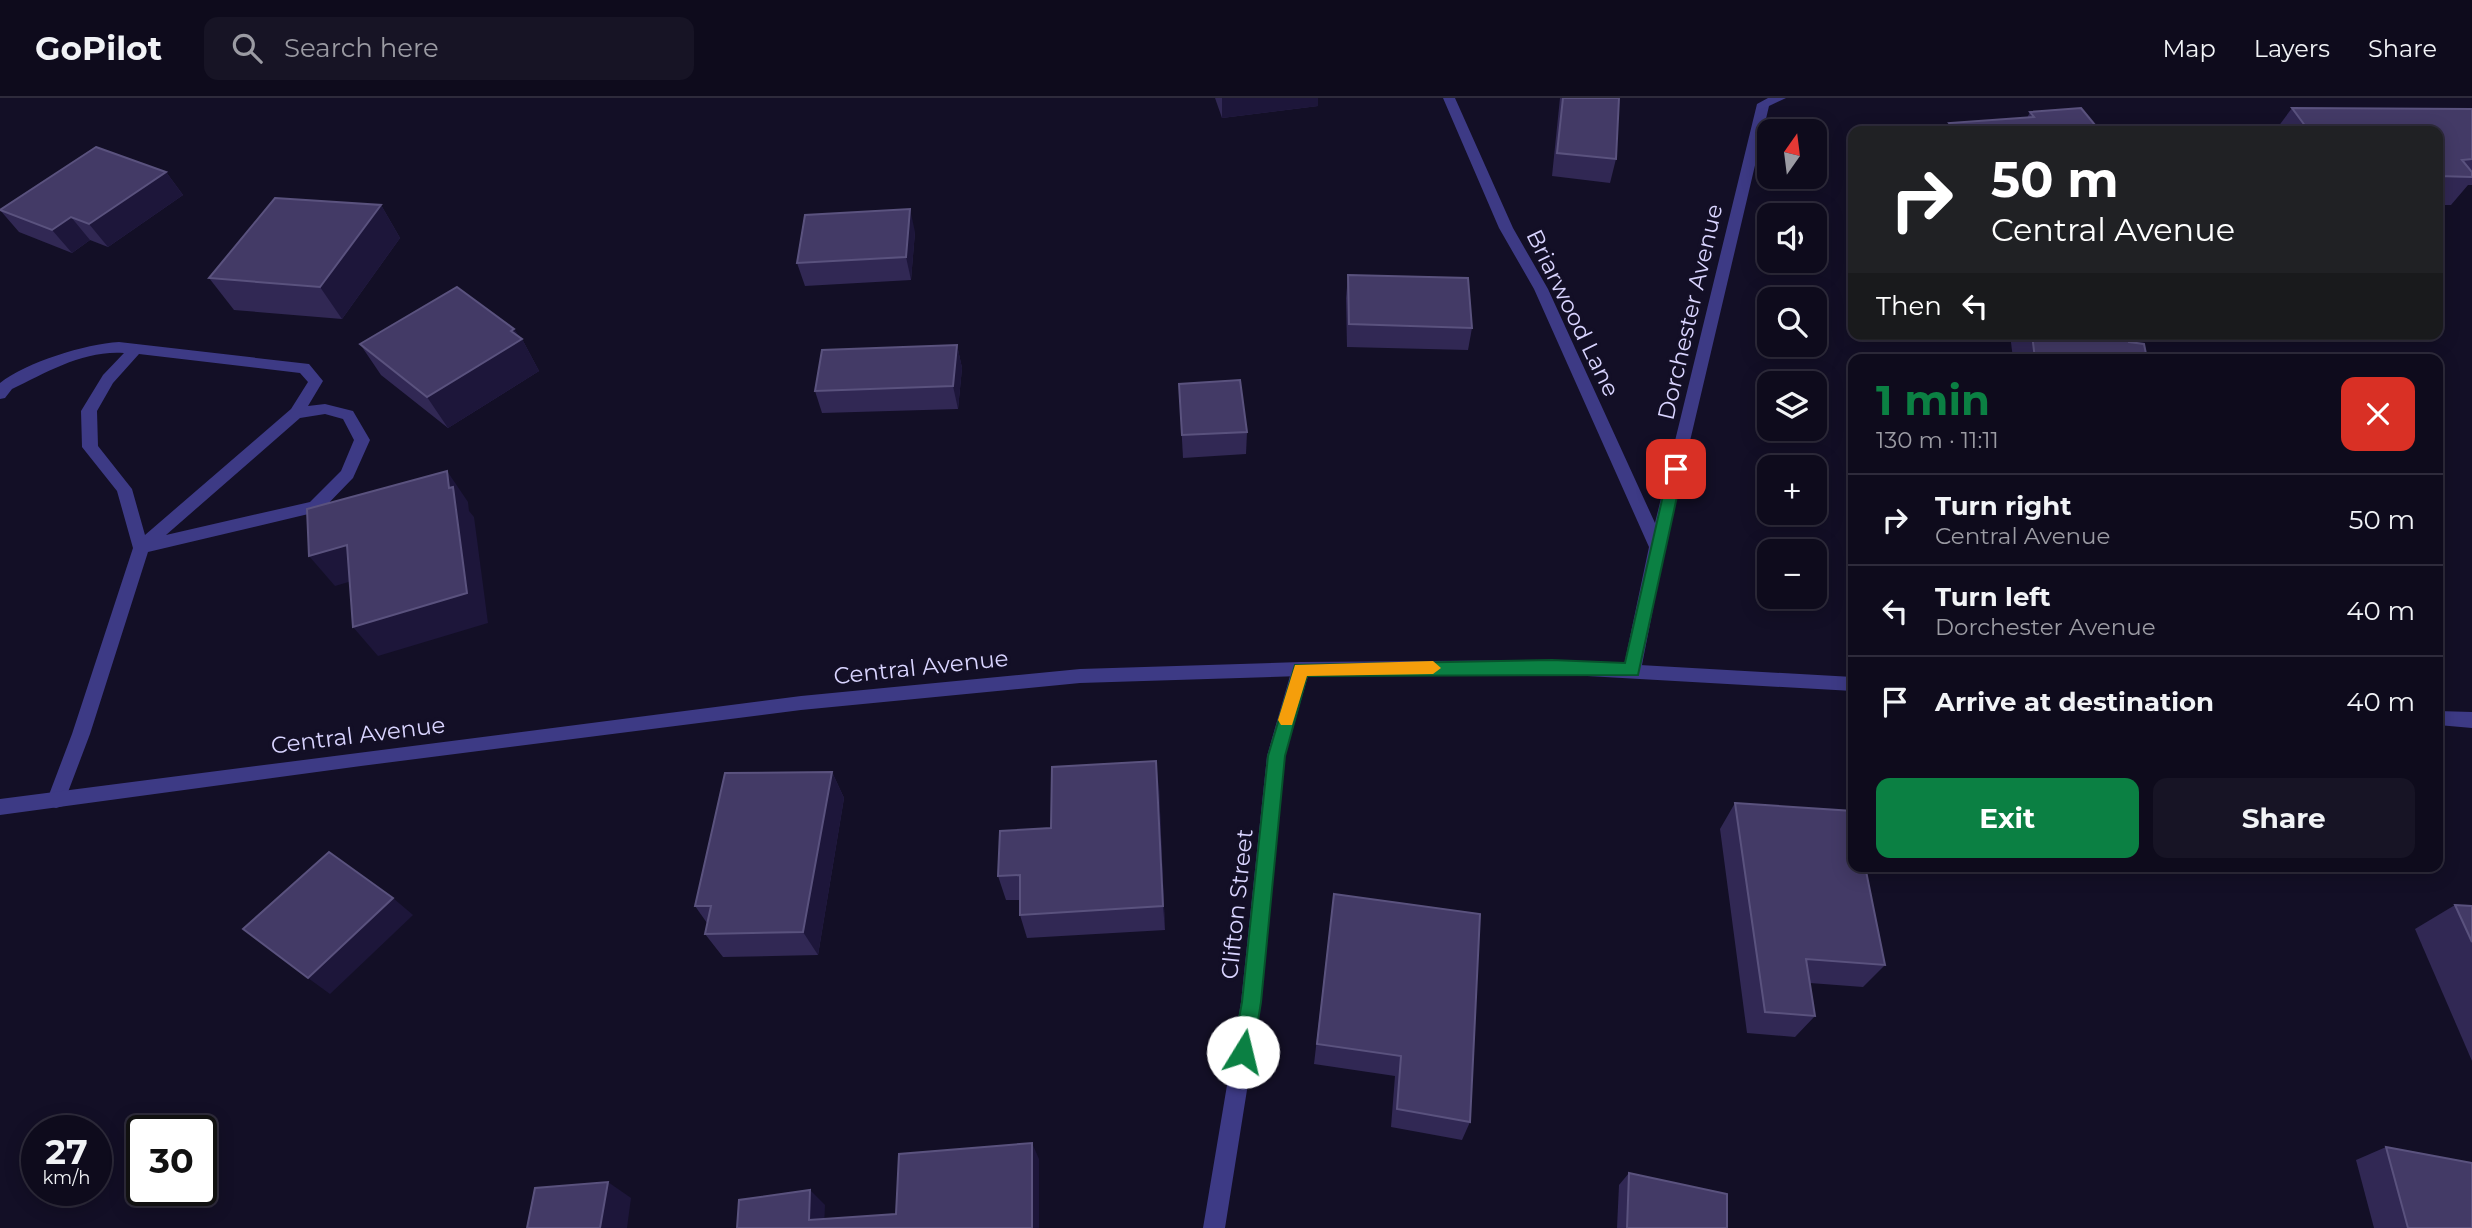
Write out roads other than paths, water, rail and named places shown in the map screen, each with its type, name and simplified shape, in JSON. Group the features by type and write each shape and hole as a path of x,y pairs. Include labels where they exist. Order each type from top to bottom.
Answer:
{"street":[{"name":"Briarwood Lane","path":"1449,98 1506,228 1541,289 1657,547"},
{"name":"Dorchester Avenue","path":"1632,670 1657,547 1763,104 1780,98"},
{"path":"0,394 8,385 74,354 117,345 304,368 316,381 296,414 141,548 81,734 56,800"},
{"path":"136,349 107,379 89,411 90,447 124,489 141,548"},
{"path":"141,548 315,507 347,474 362,440 348,415 325,409 296,414"},
{"name":"Central Avenue","path":"0,807 361,758 801,703 1080,676 1301,669 1552,667 1848,684"},
{"name":"Clifton Street","path":"1214,1228 1251,1002 1276,756 1301,669"},
{"path":"2443,718 2472,720"}]}
